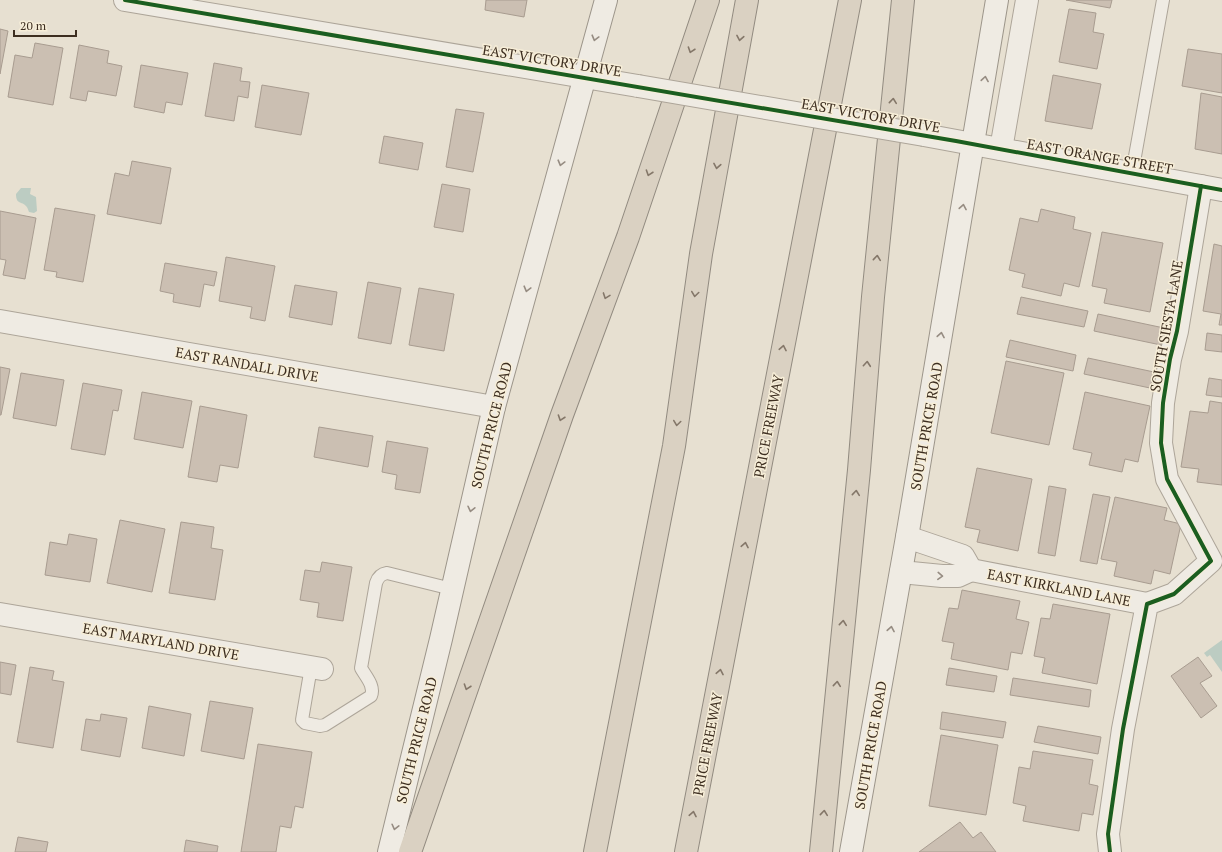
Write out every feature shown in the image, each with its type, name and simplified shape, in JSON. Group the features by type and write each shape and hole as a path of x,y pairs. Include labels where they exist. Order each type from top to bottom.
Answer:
{"highway":[{"path":"410,852 562,415 628,237 708,0"},
{"path":"596,852 674,446 701,254 747,0"},
{"name":"PRICE FREEWAY","path":"686,852 850,0"},
{"path":"821,852 859,470 873,297 903,0"}],"street":[{"name":"EAST VICTORY DRIVE","path":"126,0 974,144"},
{"name":"SOUTH PRICE ROAD","path":"389,852 494,407 606,0"},
{"name":"SOUTH PRICE ROAD","path":"852,852 998,0"},
{"path":"1001,149 1027,0"},
{"name":"EAST ORANGE STREET","path":"974,144 1212,188"},
{"name":"SOUTH SIESTA LANE","path":"1147,604 1174,594 1217,568 1167,479 1161,443 1163,403 1170,359 1212,188"},
{"name":"EAST RANDALL DRIVE","path":"0,321 494,407"},
{"name":"EAST KIRKLAND LANE","path":"907,537 963,556 972,570"},
{"name":"EAST KIRKLAND LANE","path":"901,572 958,576 972,570 1147,604"},
{"path":"1110,852 1108,834 1123,730 1147,604"},
{"name":"EAST MARYLAND DRIVE","path":"0,614 317,668"}],"lane":[{"path":"1132,173 1163,0"},
{"path":"317,668 302,720 305,723 320,726 325,725 371,696 373,691 361,668 378,578 382,574 387,573 452,589"}],"shaded area":[{"path":"21,188 31,188 30,194 36,197 37,211 34,213 29,212 28,208 24,204 17,200 16,194"},
{"path":"1222,640 1222,672 1210,655 1207,657 1204,653"}],"building":[{"path":"486,0 527,0 524,17 485,10"},
{"path":"1066,0 1112,0 1110,8"},
{"path":"1069,9 1096,13 1093,32 1104,34 1097,69 1059,62"},
{"path":"0,29 8,31 0,74"},
{"path":"35,43 63,48 53,105 8,97 15,55 32,58"},
{"path":"79,45 109,51 107,63 122,66 116,96 88,91 86,101 70,98"},
{"path":"1188,49 1222,54 1222,93 1182,86"},
{"path":"214,63 242,68 240,81 250,82 248,98 238,96 234,121 205,116"},
{"path":"141,65 188,73 182,105 166,102 164,113 134,107"},
{"path":"1053,75 1101,84 1092,129 1045,121"},
{"path":"262,85 309,93 301,135 255,127"},
{"path":"1201,93 1222,97 1222,154 1195,149"},
{"path":"456,109 484,113 473,172 446,167"},
{"path":"384,136 423,143 418,170 379,163"},
{"path":"132,161 171,168 161,224 107,214 115,173 129,176"},
{"path":"442,184 470,189 463,232 434,227"},
{"path":"55,208 95,215 83,282 56,277 57,272 44,270"},
{"path":"1041,209 1075,217 1073,229 1091,233 1079,287 1064,283 1061,296 1022,287 1025,274 1009,270 1020,218 1038,222"},
{"path":"0,211 36,218 25,279 3,275 6,260 0,259"},
{"path":"1102,232 1163,243 1150,312 1104,303 1107,289 1092,286"},
{"path":"1214,244 1222,246 1222,325 1219,325 1221,314 1203,311"},
{"path":"226,257 275,266 265,321 250,318 252,307 219,301"},
{"path":"165,263 217,272 214,286 204,284 200,307 173,302 174,294 160,291"},
{"path":"368,282 401,288 391,344 358,338"},
{"path":"295,285 337,292 332,325 289,317"},
{"path":"419,288 454,294 444,351 409,345"},
{"path":"1021,297 1088,311 1084,327 1017,314"},
{"path":"1098,314 1164,328 1161,345 1094,331"},
{"path":"1207,333 1222,335 1222,352 1205,350"},
{"path":"1010,340 1076,355 1073,371 1006,357"},
{"path":"1088,358 1154,372 1150,388 1084,374"},
{"path":"1006,361 1064,373 1049,445 991,433"},
{"path":"0,367 10,369 1,415 0,415"},
{"path":"21,373 64,380 56,426 13,418"},
{"path":"1209,378 1222,380 1222,397 1206,395"},
{"path":"83,383 122,390 118,411 113,410 105,455 71,449"},
{"path":"142,392 192,401 183,448 134,439"},
{"path":"1085,392 1150,406 1138,462 1125,459 1122,472 1089,465 1092,453 1073,449"},
{"path":"1210,401 1222,403 1222,485 1197,482 1199,469 1181,467 1190,411 1208,413"},
{"path":"200,406 247,415 238,468 220,465 217,482 188,477"},
{"path":"319,427 373,436 368,467 314,457"},
{"path":"387,441 428,448 420,493 395,489 397,475 382,472"},
{"path":"977,468 1032,479 1018,551 977,542 980,530 965,527"},
{"path":"1049,486 1066,489 1055,556 1038,553"},
{"path":"1093,494 1110,497 1097,564 1080,561"},
{"path":"1115,497 1167,508 1164,520 1181,524 1170,574 1154,570 1151,584 1114,576 1117,562 1101,559"},
{"path":"120,520 165,529 152,592 107,583"},
{"path":"181,522 214,527 211,548 223,550 215,600 169,593"},
{"path":"69,534 97,539 90,582 45,575 50,542 67,545"},
{"path":"322,562 352,567 343,621 317,617 319,603 300,600 305,570 320,572"},
{"path":"962,590 1020,601 1016,619 1029,622 1022,654 1011,652 1008,670 951,659 954,643 942,641 949,608 958,609"},
{"path":"1053,604 1110,614 1097,684 1042,673 1045,658 1034,656 1041,618 1050,619"},
{"path":"1198,657 1212,676 1200,683 1217,706 1201,718 1171,676"},
{"path":"0,662 16,665 11,695 0,693"},
{"path":"30,667 54,671 52,680 64,682 53,748 17,742"},
{"path":"949,668 997,676 994,692 946,685"},
{"path":"1013,678 1091,690 1089,707 1010,695"},
{"path":"210,701 253,708 244,759 201,751"},
{"path":"149,706 191,714 184,756 142,748"},
{"path":"942,712 1006,722 1003,738 940,729"},
{"path":"101,714 127,718 120,757 81,750 86,719 100,721"},
{"path":"1038,726 1101,737 1098,754 1034,742"},
{"path":"941,735 998,745 986,815 929,806"},
{"path":"258,744 312,752 303,808 295,806 291,828 280,826 276,852 241,852"},
{"path":"1033,751 1093,760 1089,784 1098,786 1093,815 1082,813 1079,831 1023,821 1026,806 1013,803 1019,767 1030,769"},
{"path":"960,822 973,838 981,832 996,852 919,852"},
{"path":"18,837 48,842 46,852 15,852"},
{"path":"186,840 218,846 217,852 184,852"}],"cycle path":[{"path":"125,0 956,141 1222,190"},
{"path":"1110,852 1108,834 1123,729 1147,604 1174,594 1211,561 1167,479 1161,443 1163,403 1170,359 1177,331 1201,186"}]}
